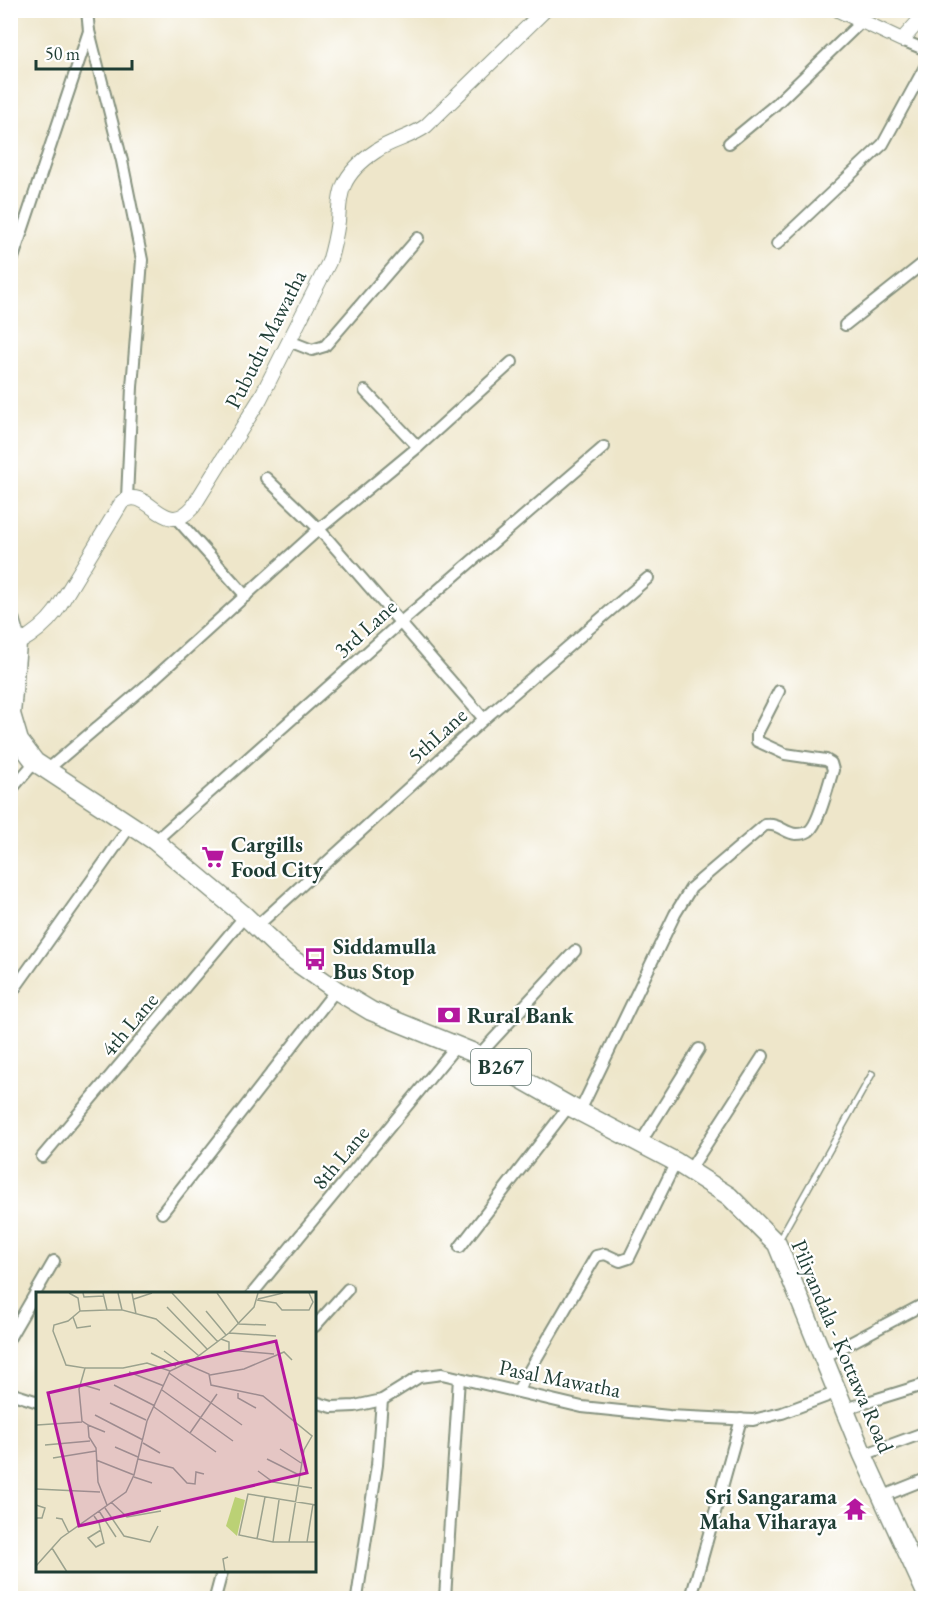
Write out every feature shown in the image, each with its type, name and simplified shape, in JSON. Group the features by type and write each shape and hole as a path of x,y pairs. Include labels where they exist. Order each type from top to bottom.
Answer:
{"main road":[{"name":"Piliyandala - Kottawa Road","path":"10,620 17,644 13,668 11,714 19,741 41,766 155,841 251,921 285,954 336,990 372,1011 479,1055 641,1142 729,1196 777,1244 862,1455 926,1593"}],"street":[{"path":"87,10 89,31 122,162 142,260 132,387 127,498"},
{"name":"Pubudu Mawatha","path":"176,518 187,514 198,500 260,399 328,262 334,244 344,184 352,172 375,151 387,144 404,140 426,126 545,10"},
{"path":"838,10 926,50"},
{"path":"903,40 926,13"},
{"path":"729,143 775,105 861,22"},
{"path":"10,267 89,31"},
{"path":"777,244 883,144 926,65"},
{"path":"289,341 312,350 325,346 418,238"},
{"path":"845,325 926,261"},
{"path":"10,791 148,684 319,529 418,447 512,362"},
{"path":"365,391 418,447"},
{"name":"3rd Lane","path":"155,841 401,622 604,447"},
{"path":"266,478 319,529 484,719"},
{"path":"17,644 35,634 56,612 118,507 127,498 141,499 159,513 176,518 246,597"},
{"name":"5thLane","path":"251,921 648,578"},
{"path":"460,1247 575,1108 675,914 691,888 765,825 773,824 794,834 812,829 833,770 831,763 826,760 785,754 757,741 757,734 779,691"},
{"path":"10,995 131,825"},
{"name":"4th Lane","path":"42,1157 251,921"},
{"path":"479,1055 574,951"},
{"path":"162,1214 336,990"},
{"name":"8th Lane","path":"254,1292 457,1045"},
{"path":"641,1142 699,1049"},
{"path":"518,1390 596,1256 605,1254 620,1261 629,1258 682,1166 763,1056"},
{"path":"36,1292 54,1261"},
{"path":"316,1325 348,1289"},
{"path":"10,1337 36,1292"},
{"path":"822,1358 926,1303"},
{"name":"Pasal Mawatha","path":"316,1402 332,1407 355,1406 382,1400 419,1377 442,1374 518,1390 582,1407 669,1416 753,1420 782,1413 838,1392"},
{"path":"445,1599 459,1378"},
{"path":"845,1409 926,1384"},
{"path":"10,1393 36,1402"},
{"path":"357,1599 377,1466 382,1400"},
{"path":"691,1599 741,1419"},
{"path":"862,1455 926,1432"},
{"path":"881,1497 926,1479"},
{"path":"215,1599 222,1573"}],"lane":[{"path":"777,1244 872,1074"}],"place":[{"name":"Cargills Food City","path":"213,857"},
{"name":"Siddamulla Bus Stop","path":"315,959"},
{"name":"Rural Bank","path":"449,1015"},
{"name":"Sri Sangarama Maha Viharaya","path":"855,1509"}]}
